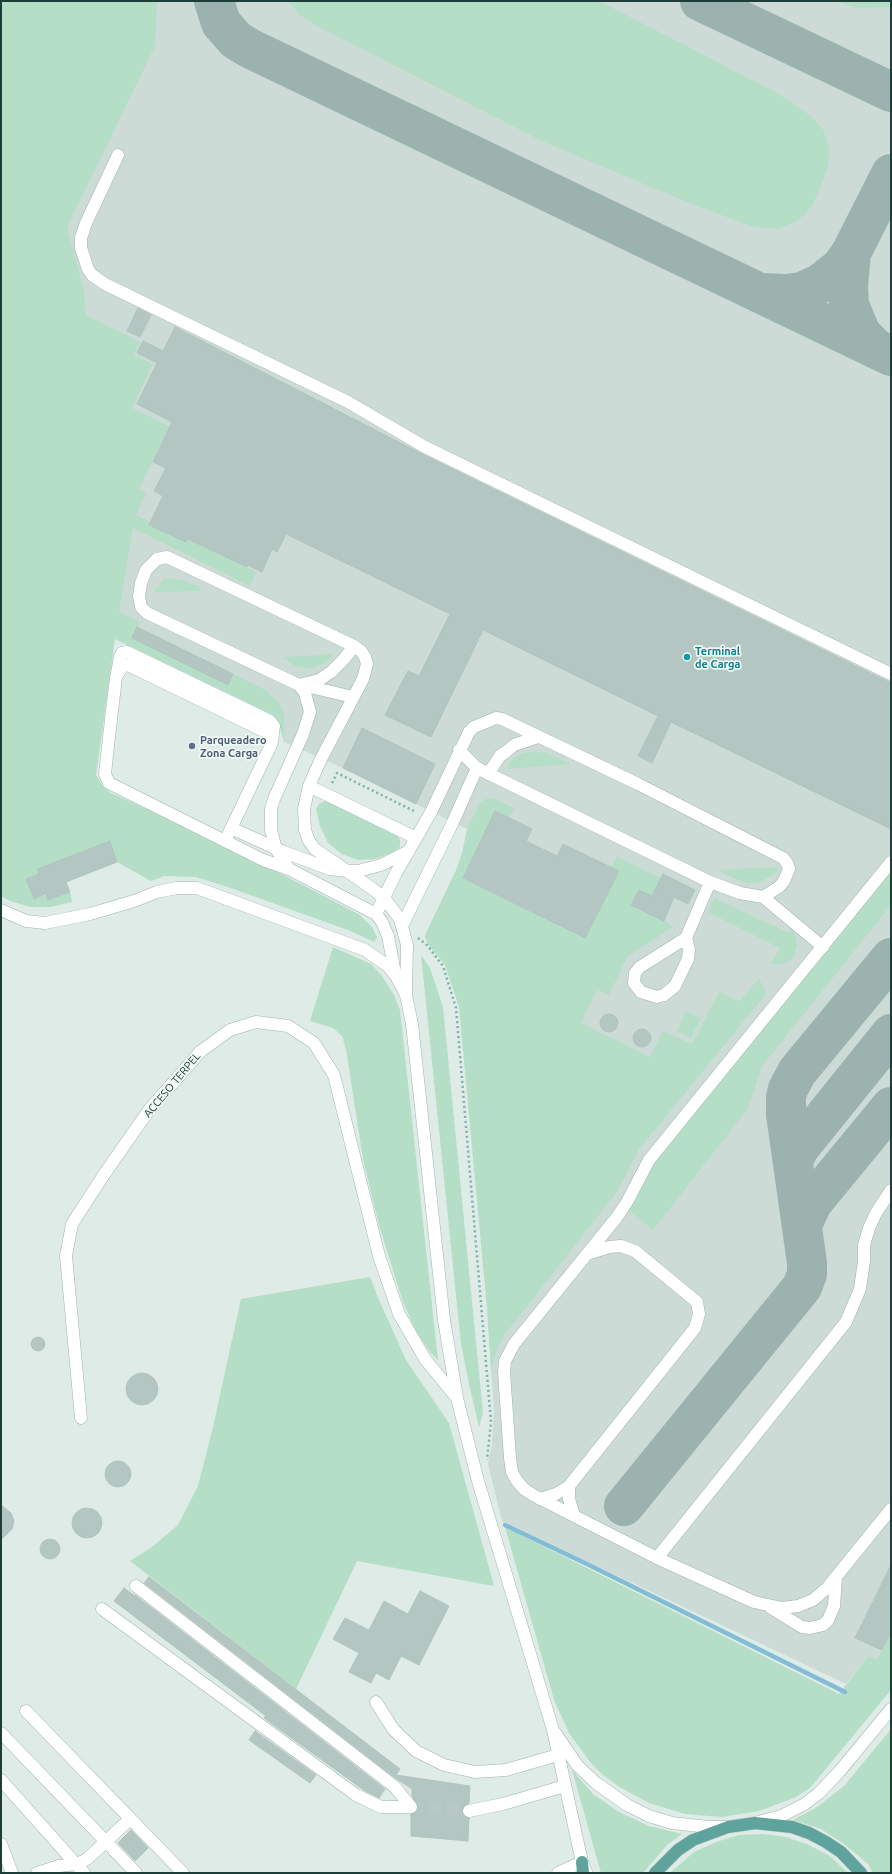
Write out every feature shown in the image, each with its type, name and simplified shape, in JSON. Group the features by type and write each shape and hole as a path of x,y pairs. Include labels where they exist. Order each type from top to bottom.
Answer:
{"main road":[{"path":"655,1873 678,1850 693,1840 728,1827 755,1823 792,1827 809,1833 841,1852 861,1873"}],"street":[{"path":"118,155 86,223 81,238 81,248 88,268 92,275 105,284 348,402 425,447 891,674"},
{"path":"353,697 299,685 147,613 141,607 139,596 146,570 150,564 158,559 167,557 354,646 361,651 367,664 363,679 313,774 304,809 305,830 309,841 315,849 384,898 392,907 403,925 407,946 406,996 412,1024 444,1320 457,1398 474,1469 553,1730 584,1869 558,1873"},
{"path":"299,685 318,680 331,672 354,646"},
{"path":"225,841 272,741 266,732 128,665 120,669 116,677 105,774 106,779 113,787 263,860 289,869 376,914 382,922 388,936 396,976"},
{"path":"289,869 276,849 271,830 271,809 303,734 310,712 309,703 299,685"},
{"path":"376,914 419,833 469,732 474,727 496,718 502,719 638,784 783,858 789,869 784,881 779,887 762,897"},
{"path":"488,774 500,756 514,745 538,737"},
{"path":"459,750 477,768 488,774 710,882 740,893 762,897 823,947"},
{"path":"403,925 453,822 477,768"},
{"path":"309,786 419,833"},
{"path":"231,828 276,849 330,869 346,871 363,870 381,865 409,851"},
{"path":"891,862 649,1160 627,1202 514,1344 505,1362 504,1372 512,1472 524,1489 540,1499 657,1558 754,1602 782,1608 798,1606 813,1600 827,1588 891,1509"},
{"path":"686,938 689,950 688,959 675,986 664,995 657,997 641,992 634,983 635,973 640,967 686,938 710,882"},
{"path":"1,910 26,921 45,923 90,914 134,901 157,892 177,888 197,888 365,950 388,966 396,976 406,996"},
{"name":"ACCESO TERPEL","path":"81,1418 66,1256 72,1224 103,1176 150,1110 201,1051 230,1030 256,1022 288,1026 314,1043 334,1075 379,1256 399,1314 425,1359 457,1398"},
{"path":"657,1558 846,1322 860,1289 864,1261 864,1245 869,1228 876,1213 891,1190"},
{"path":"540,1499 556,1494 569,1486 695,1328 699,1314 696,1302 634,1251 620,1246 609,1246 586,1255"},
{"path":"569,1486 569,1499 574,1516"},
{"path":"766,1605 802,1627 816,1628 828,1620 832,1614 836,1577"},
{"path":"102,1609 356,1795 381,1807 411,1807 395,1787 136,1586"},
{"path":"376,1702 393,1729 416,1751 444,1765 475,1772 506,1770 558,1755"},
{"path":"755,1823 781,1816 802,1805 818,1794 839,1772 891,1709"},
{"path":"26,1711 183,1873"},
{"path":"553,1730 577,1765 596,1783 627,1805 649,1816 672,1822 709,1827 728,1827"},
{"path":"1,1733 136,1873"},
{"path":"1,1780 80,1868"},
{"path":"469,1811 503,1804 565,1786"},
{"path":"80,1868 130,1819"},
{"path":"1,1844 12,1873"},
{"path":"37,1873 50,1871 59,1866 80,1868"}],"path":[{"path":"313,774 332,783 337,772 416,811 411,822 419,833"},
{"path":"403,925 427,945 443,966 456,1008 491,1422 486,1464 474,1469"}],"shaded area":[{"path":"1,1 891,1 891,1632 877,1659 868,1656 846,1684 502,1521 488,1464 492,1445 494,1411 487,1309 546,1018 530,912 463,878 483,837 416,804 435,764 363,729 343,768 284,742 284,715 256,706 114,638 86,315"}],"green space":[{"path":"1,1 157,1 155,46 67,227 83,287 86,315 140,342 134,355 153,364 132,408 169,426 139,489 146,493 136,515 151,522 150,525 186,542 188,539 256,572 250,586 133,528 119,612 140,622 132,638 227,685 233,674 264,689 280,704 284,715 284,742 278,721 271,714 115,639 96,775 104,788 111,793 226,845 360,915 372,927 377,937 374,942 348,930 196,877 164,876 151,881 117,862 110,841 37,869 39,874 26,879 34,899 46,895 49,900 70,892 72,902 51,907 30,907 10,901 1,896"},
{"path":"288,1 599,1 776,92 812,117 823,129 829,147 829,158 826,173 813,204 797,221 778,229 754,227 694,205 544,142 315,25 300,15"},
{"path":"836,1 891,1 891,7 858,8"},
{"path":"170,578 182,580 200,587 201,589 200,591 154,592 163,580"},
{"path":"334,654 323,664 310,669 295,666 283,657"},
{"path":"523,753 546,753 571,764 508,769 509,763 514,758"},
{"path":"493,798 514,808 509,818 495,812 463,878 585,938 618,871 611,868 617,857 661,878 652,896 639,890 631,905 673,927 627,957 609,995 597,990 581,1023 650,1057 663,1031 692,1044 719,992 740,1001 759,978 766,994 639,1149 617,1192 504,1335 498,1346 491,1369 487,1309 459,1007 445,965 428,944 425,937 457,868 467,829 480,803 485,799"},
{"path":"325,801 332,801 397,834 400,840 400,847 391,853 375,859 358,860 342,854 328,843 320,826 316,809 319,804"},
{"path":"779,867 777,872 759,883 742,882 717,870"},
{"path":"891,869 891,905 762,1066 746,1111 653,1230 626,1208 651,1165"},
{"path":"714,898 789,933 792,929 796,936 797,945 794,956 790,961 781,964 771,964 780,948 708,912"},
{"path":"333,947 371,964 382,976 394,995 400,1010 438,1360 430,1352 416,1331 403,1302 379,1225 363,1159 346,1049 342,1036 333,1028 310,1021"},
{"path":"421,955 430,968 443,1007 483,1413 479,1427 461,1344"},
{"path":"686,1011 701,1018 691,1038 677,1031"},
{"path":"370,1277 406,1360 449,1423 494,1586 357,1561 296,1689 130,1561 152,1547 178,1525 198,1486 213,1427 241,1299"},
{"path":"505,1527 839,1694 868,1656 877,1659 891,1632 891,1690 810,1788 794,1798 759,1811 722,1817 685,1814 649,1803 618,1786 603,1775 590,1762 569,1733 554,1700"},
{"path":"891,1729 891,1873 873,1873 868,1864 844,1844 821,1829 793,1820 817,1807 844,1786"},
{"path":"572,1770 593,1794 619,1812 649,1826 682,1834 667,1845 643,1873 601,1873"},
{"path":"763,1834 786,1837 809,1845 830,1856 848,1873 670,1873 694,1852 716,1842 739,1835"}],"building":[{"path":"138,308 151,315 140,337 127,331"},
{"path":"175,327 422,454 891,683 891,829 671,722 652,763 638,756 658,716 483,630 431,737 385,715 408,671 419,676 450,614 286,534 277,552 272,549 262,572 248,565 247,567 188,539 186,542 149,525 163,496 154,491 166,468 153,462 172,422 137,404 157,363 137,353 143,341 163,351"},
{"path":"137,627 233,674 228,685 132,638"},
{"path":"362,728 435,764 416,804 343,768"},
{"path":"495,811 532,829 526,841 557,856 563,844 619,871 585,938 463,878"},
{"path":"110,841 117,862 66,882 70,892 48,900 46,894 34,899 26,879 39,874 37,869"},
{"path":"663,874 695,890 688,904 674,897 664,921 631,905 639,890 652,896"},
{"path":"609,1014 615,1017 618,1023 615,1029 609,1032 603,1029 600,1023 603,1017"},
{"path":"642,1029 648,1032 651,1038 648,1044 642,1047 636,1044 633,1038 636,1032"},
{"path":"38,1337 43,1339 45,1344 43,1349 38,1351 33,1349 31,1344 33,1339"},
{"path":"139,1373 145,1373 155,1380 158,1389 157,1395 151,1402 145,1405 139,1405 129,1398 126,1392 126,1386 133,1376"},
{"path":"118,1461 127,1465 131,1474 127,1483 118,1487 109,1483 105,1474 109,1465"},
{"path":"1,1505 11,1513 14,1521 12,1529 1,1540"},
{"path":"87,1508 98,1512 102,1523 98,1534 87,1538 76,1534 72,1523 76,1512"},
{"path":"50,1539 57,1542 60,1549 57,1556 50,1559 43,1556 40,1549 43,1542"},
{"path":"891,1565 891,1632 882,1650 855,1638"},
{"path":"149,1577 400,1769 396,1775 470,1786 469,1803 464,1806 462,1812 464,1816 469,1818 468,1841 411,1836 411,1814 416,1813 418,1807 412,1796 412,1789 394,1777 144,1583"},
{"path":"124,1588 385,1789 379,1798 365,1791 264,1718 266,1716 114,1601"},
{"path":"420,1591 449,1606 419,1665 401,1656 389,1680 376,1673 371,1683 349,1672 359,1653 333,1639 345,1618 369,1630 384,1601 408,1614"},
{"path":"255,1731 316,1775 310,1783 249,1740"},
{"path":"131,1830 148,1848 135,1861 118,1843"}],"waterway":[{"path":"505,1525 845,1692"}],"taxiway":[{"path":"214,1 221,23 236,40 249,48 891,356"},
{"path":"700,1 891,92"},
{"path":"761,293 786,294 802,292 821,283 841,267 851,253 891,174"},
{"path":"851,253 848,286 849,305 861,334 876,349"},
{"path":"624,1506 802,1287 807,1274 807,1263 786,1114 786,1097 788,1089 797,1072 891,958"},
{"path":"793,1164 794,1158 800,1147 891,1034"},
{"path":"803,1223 812,1203 891,1107"}],"tunnel":[{"path":"411,1807 469,1811"}],"place":[{"name":"Terminal de Carga","path":"687,657"},
{"name":"Parqueadero Zona Carga","path":"192,746"}]}
